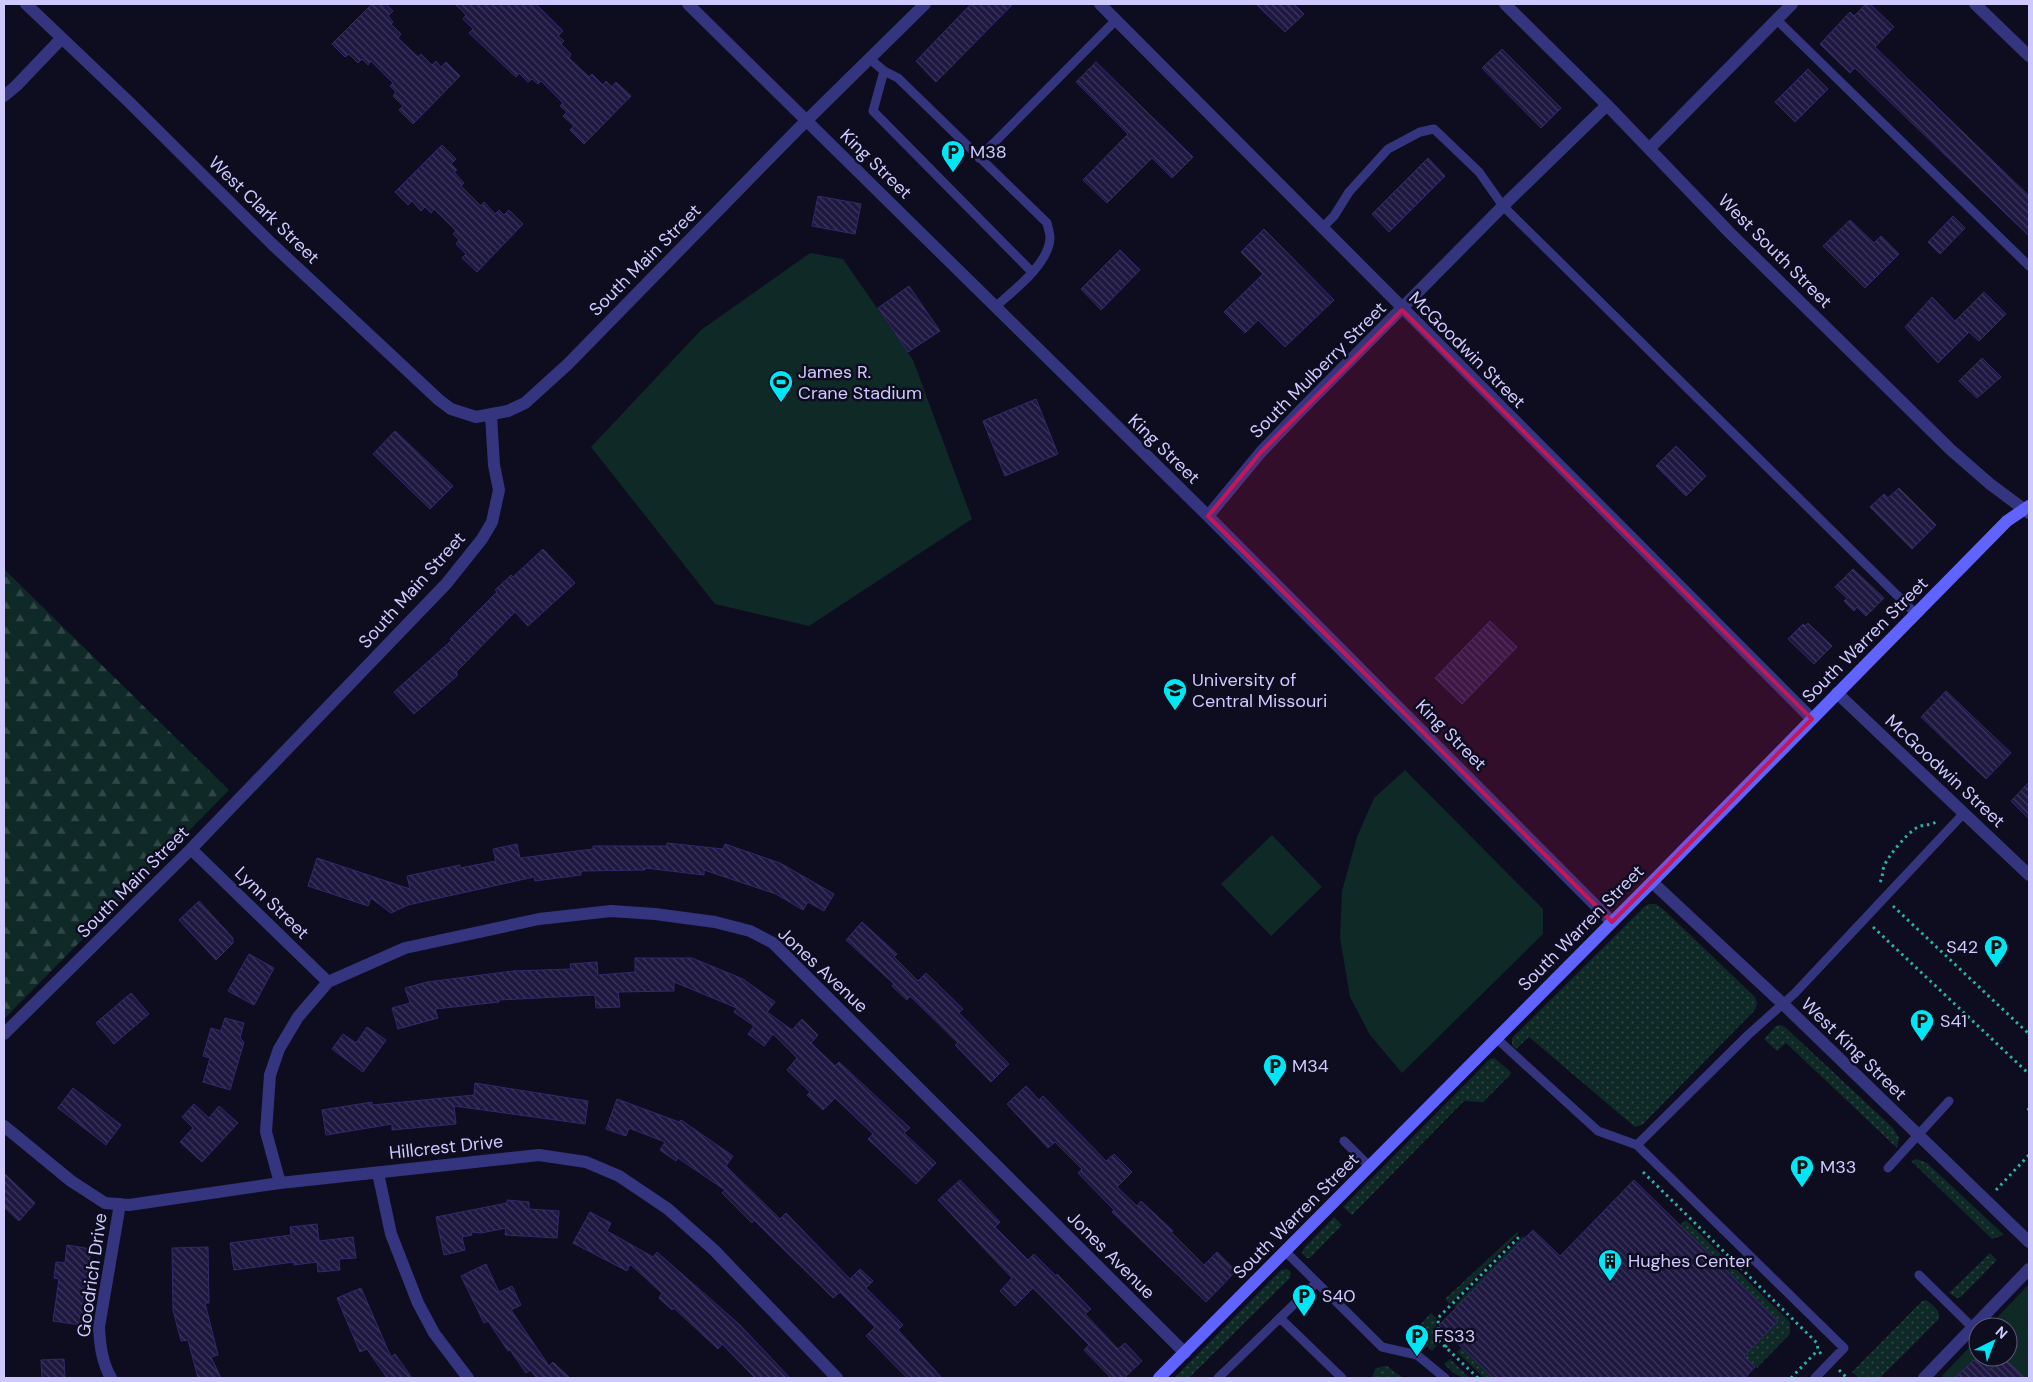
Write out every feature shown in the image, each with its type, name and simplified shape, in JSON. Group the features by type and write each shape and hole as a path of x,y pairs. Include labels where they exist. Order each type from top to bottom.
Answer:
{"street":[{"name":"West Clark Street","path":"26,4 129,102 272,244 438,400 451,409 464,414 476,417 492,415"},
{"name":"King Street","path":"688,4 1208,516 1612,922"},
{"name":"South Main Street","path":"4,1034 191,849 446,584 482,539 492,522 499,490 494,465 492,415 508,411 525,403 568,364 925,4"},
{"name":"McGoodwin Street","path":"1100,4 1402,310 1812,719"},
{"name":"West South Street","path":"1505,4 1607,105 1730,233 1951,450 1990,484 2028,509"},
{"path":"1649,149 1792,4"},
{"path":"1975,4 2029,56"},
{"path":"4,96 16,86 61,38"},
{"name":"South Mulberry Street","path":"1208,516 1261,452 1303,408 1503,206 1607,105"},
{"name":"South Warren Street","path":"1159,1378 1286,1252 2009,519 2028,509"},
{"name":"McGoodwin Street","path":"1837,693 2029,875"},
{"name":"Lynn Street","path":"191,849 328,982"},
{"name":"West King Street","path":"1652,882 1782,1003 2029,1242"},
{"name":"Jones Avenue","path":"280,1183 266,1132 270,1075 279,1049 298,1017 328,982 406,948 539,919 610,911 655,914 715,922 750,931 773,943 1185,1353"},
{"name":"Hillcrest Drive","path":"4,1126 71,1181 105,1202 120,1204 280,1183 539,1155 586,1162 618,1176 668,1210 714,1250 837,1378"},
{"path":"378,1173 391,1234 418,1303 434,1333 468,1378"},
{"name":"Goodrich Drive","path":"110,1378 104,1366 99,1327 120,1204"},
{"path":"1983,1317 2029,1269"},
{"path":"1924,1378 1968,1333"}],"lane":[{"path":"1776,19 2029,266"},
{"path":"979,158 1116,20"},
{"path":"870,59 884,71 898,78 1047,223 1050,236 1049,245 1040,264 995,308"},
{"path":"884,71 873,111 1032,272"},
{"path":"1322,228 1334,216 1350,192 1378,158 1395,144 1428,129 1434,129 1479,172 1503,206 1916,614"},
{"path":"1636,1145 1794,993 1964,813"},
{"path":"1496,1038 1598,1131 1636,1145 1844,1348 1815,1378"},
{"path":"1888,1168 1949,1101"},
{"path":"1344,1142 1370,1167"},
{"path":"1286,1252 1382,1347 1417,1354 1445,1378"},
{"path":"1919,1275 1968,1323"},
{"path":"1218,1378 1316,1283"},
{"path":"1280,1318 1342,1378"}],"path":[{"path":"1941,817 1934,824 1919,826 1892,853 1884,868 1882,878 1874,889 2029,1034"},
{"path":"1864,919 2029,1074"},
{"path":"1996,1190 2029,1155"},
{"path":"1641,1170 1817,1343 1818,1350 1830,1362"},
{"path":"1478,1378 1439,1340 1438,1318 1521,1234"},
{"path":"1445,1312 1449,1315"},
{"path":"1445,1347 1453,1339"},
{"path":"1791,1378 1818,1350"}],"highlighted area":[{"path":"1402,310 1812,719 1612,922 1208,516 1261,452"}],"green space":[{"name":"James R. Crane Stadium","path":"810,253 843,259 913,360 972,519 809,626 715,604 591,447 701,330"},
{"path":"4,569 229,790 4,1019"},
{"path":"1405,770 1543,909 1543,934 1402,1073 1370,1035 1350,997 1340,938 1342,891 1357,837 1374,798"},
{"path":"1272,835 1322,887 1271,936 1221,884"},
{"path":"1649,904 1656,904 1664,910 1755,997 1757,1004 1755,1010 1642,1125 1635,1127 1529,1037 1516,1049 1512,1045 1512,1038"},
{"path":"1776,1026 1785,1027 1893,1128 1899,1138 1897,1148 1786,1043 1777,1051 1764,1039"},
{"path":"1494,1058 1511,1072 1483,1102 1464,1101 1352,1215 1343,1207 1490,1059"},
{"path":"1917,1159 1927,1163 2004,1235 1992,1239 1911,1161"},
{"path":"1334,1217 1342,1225 1310,1258 1307,1258 1302,1253 1304,1248"},
{"path":"1686,1220 1790,1322 1790,1334 1757,1368 1744,1356 1680,1225"},
{"path":"1517,1232 1519,1233 1450,1304 1445,1299"},
{"path":"1523,1236 1525,1238 1456,1308 1454,1306"},
{"path":"1990,1253 1997,1260 1961,1297 1957,1298 1949,1293"},
{"path":"1287,1269 1291,1272 1290,1278 1189,1378 1174,1378 1281,1270"},
{"path":"2029,1284 2029,1378 1945,1378 1942,1376 1968,1349 1968,1367 2018,1367 2018,1317 1998,1317"},
{"path":"1926,1300 1938,1311 1938,1320 1880,1378 1859,1378 1852,1372 1922,1301"},
{"path":"1431,1313 1436,1318 1437,1345 1432,1351 1416,1334 1418,1327"},
{"path":"1462,1347 1493,1378 1484,1378 1457,1352"},
{"path":"1450,1359 1470,1378 1459,1376 1447,1367 1444,1364"},
{"path":"1387,1366 1403,1378 1372,1378 1375,1369"}],"building":[{"path":"372,4 386,4 393,11 388,16 393,22 391,24 401,34 398,38 418,57 421,54 432,65 436,61 441,67 446,62 460,76 413,124 399,110 403,106 393,96 396,92 390,86 393,83 371,61 368,65 362,59 358,63 349,54 345,57 332,44"},
{"path":"455,4 536,4 563,31 558,36 564,41 561,44 571,54 569,58 589,77 592,74 603,85 606,81 612,87 616,82 631,96 584,144 570,130 574,126 563,116 567,112 560,106 563,103 541,81 538,84 532,79 528,82 519,73 516,77 469,33 473,29 463,19 466,15"},
{"path":"971,4 1013,4 936,82 916,61"},
{"path":"1256,4 1294,4 1304,14 1285,32"},
{"path":"1866,4 1870,4 1894,27 1875,47 2029,196 2029,236 1855,68 1850,73 1820,44 1850,12 1854,16"},
{"path":"1502,49 1561,108 1541,128 1482,68"},
{"path":"1096,62 1193,157 1172,178 1152,158 1107,203 1083,180 1128,134 1076,82"},
{"path":"1808,69 1828,89 1795,122 1775,102"},
{"path":"442,145 456,159 451,164 457,170 454,172 464,183 461,186 481,206 484,202 495,214 499,210 504,215 509,210 523,224 477,272 462,258 466,254 456,244 459,240 453,234 456,231 434,209 431,213 425,207 421,211 412,201 408,205 395,192"},
{"path":"1428,158 1445,176 1389,232 1372,214"},
{"path":"818,196 861,204 855,234 812,226"},
{"path":"1953,216 1965,228 1940,254 1928,242"},
{"path":"1850,220 1874,243 1881,236 1899,254 1865,288 1823,246"},
{"path":"1264,229 1334,300 1285,347 1258,320 1245,333 1224,312 1263,274 1241,252"},
{"path":"1120,250 1140,270 1101,310 1081,289"},
{"path":"909,286 940,331 908,352 878,308"},
{"path":"1984,292 2006,314 1979,341 1969,332 1938,363 1905,327 1932,297 1955,321"},
{"path":"1982,358 2001,377 1977,398 1959,381"},
{"path":"1036,399 1058,454 1005,476 983,421"},
{"path":"395,431 453,486 430,509 373,454"},
{"path":"1676,446 1706,476 1686,496 1656,466"},
{"path":"1899,488 1936,525 1912,549 1870,507 1884,494 1888,498"},
{"path":"543,549 575,583 528,626 515,612 456,672 458,675 414,714 394,692 452,640 450,639 497,592 495,590 511,575 513,577"},
{"path":"1853,569 1884,598 1866,616 1857,607 1854,611 1844,601 1847,598 1835,587"},
{"path":"1490,621 1517,647 1462,704 1435,678"},
{"path":"1808,623 1832,646 1814,664 1788,639 1803,624 1805,626"},
{"path":"1946,691 2011,753 1986,779 1921,717"},
{"path":"2029,782 2029,819 2011,801"},
{"path":"667,843 723,849 725,844 780,863 834,894 824,911 808,902 803,910 776,894 704,870 704,875 645,868 645,870 581,871 581,875 535,881 534,877 408,905 391,913 371,898 368,906 308,886 317,858 410,889 407,876 460,865 460,868 496,861 493,849 517,844 520,858 593,849 593,846 667,846"},
{"path":"199,901 233,938 233,943 216,960 179,920"},
{"path":"862,922 897,954 894,957 918,981 926,973 963,1009 959,1013 1009,1064 991,1082 955,1045 958,1043 910,996 907,1000 892,986 894,984 846,940"},
{"path":"249,954 274,968 254,1005 228,991"},
{"path":"635,958 692,958 743,979 775,1002 767,1012 792,1030 802,1019 818,1035 811,1043 835,1066 839,1062 910,1128 904,1133 936,1163 916,1184 868,1139 873,1134 835,1098 823,1110 807,1095 810,1092 787,1070 797,1058 773,1034 764,1046 748,1034 754,1026 734,1012 737,1008 674,982 674,991 618,992 620,1007 596,1008 595,995 499,1000 499,1002 435,1009 438,1018 398,1029 392,1008 410,1003 405,988 427,982 513,971 571,969 570,964 597,962 598,975 635,972"},
{"path":"131,993 149,1014 114,1044 96,1023"},
{"path":"225,1018 244,1023 240,1038 244,1042 230,1090 203,1082 210,1058 203,1056 211,1028 221,1031"},
{"path":"367,1027 386,1040 363,1072 332,1049 343,1034 356,1043"},
{"path":"475,1083 588,1101 585,1124 454,1106 456,1124 392,1130 392,1124 326,1135 322,1110 372,1102 372,1105 474,1095"},
{"path":"1026,1086 1039,1100 1043,1096 1106,1161 1114,1154 1132,1172 1117,1187 1137,1206 1141,1201 1173,1231 1171,1232 1204,1265 1217,1252 1236,1271 1206,1302 1112,1212 1114,1210 1078,1173 1082,1169 1055,1142 1048,1148 1007,1104"},
{"path":"73,1088 121,1125 106,1145 58,1108"},
{"path":"617,1099 679,1122 681,1120 733,1156 726,1166 780,1219 786,1213 850,1279 860,1269 873,1281 866,1288 903,1325 898,1330 942,1378 907,1378 866,1336 875,1327 840,1292 833,1298 754,1220 752,1223 722,1193 725,1190 678,1158 676,1161 660,1150 665,1142 629,1128 626,1136 606,1129"},
{"path":"194,1104 209,1118 219,1106 238,1123 202,1162 180,1142 193,1128 182,1117"},
{"path":"4,1173 35,1203 19,1221 4,1207"},
{"path":"960,1180 1000,1222 995,1227 1028,1260 1034,1254 1056,1276 1057,1274 1091,1309 1085,1314 1118,1349 1125,1343 1142,1361 1124,1378 1111,1378 1084,1350 1089,1345 1033,1288 1015,1306 1000,1291 1012,1278 938,1200"},
{"name":"Hughes Center","path":"1634,1180 1778,1321 1744,1356 1755,1367 1745,1378 1493,1378 1439,1325 1533,1230 1560,1256"},
{"path":"507,1200 529,1202 529,1209 559,1211 557,1238 505,1235 506,1228 481,1233 471,1232 472,1235 462,1237 465,1250 444,1255 436,1217 507,1203"},
{"path":"590,1212 611,1223 607,1231 653,1257 657,1252 740,1325 790,1378 755,1378 722,1344 718,1349 674,1308 672,1310 659,1298 662,1293 630,1264 627,1271 573,1243"},
{"path":"317,1224 319,1241 353,1237 356,1258 339,1259 340,1270 318,1272 317,1262 294,1265 294,1262 234,1270 230,1243 291,1235 290,1227"},
{"path":"67,1245 91,1249 84,1295 92,1297 88,1326 53,1321 59,1279 54,1278 56,1262 65,1263"},
{"path":"208,1247 209,1303 205,1303 218,1355 211,1357 221,1378 198,1378 188,1340 181,1341 173,1310 172,1248"},
{"path":"486,1264 499,1292 512,1286 521,1305 511,1310 549,1366 553,1362 570,1378 537,1378 530,1370 526,1373 510,1350 508,1351 488,1321 484,1323 461,1276"},
{"path":"361,1288 391,1357 395,1354 412,1378 387,1378 367,1349 360,1352 337,1298"},
{"path":"64,1359 65,1378 42,1378 41,1360"},
{"path":"1968,1366 1987,1367 1990,1370 1993,1367 2013,1367 2025,1378 1955,1378"}],"place":[{"name":"M38","path":"953,173"},
{"name":"James R. Crane Stadium","path":"781,403"},
{"name":"University of Central Missouri","path":"1175,711"},
{"name":"S42","path":"1996,968"},
{"name":"S41","path":"1922,1042"},
{"name":"M34","path":"1275,1087"},
{"name":"M33","path":"1802,1188"},
{"name":"Hughes Center","path":"1610,1282"},
{"name":"S40","path":"1304,1317"},
{"name":"FS33","path":"1417,1357"}]}
